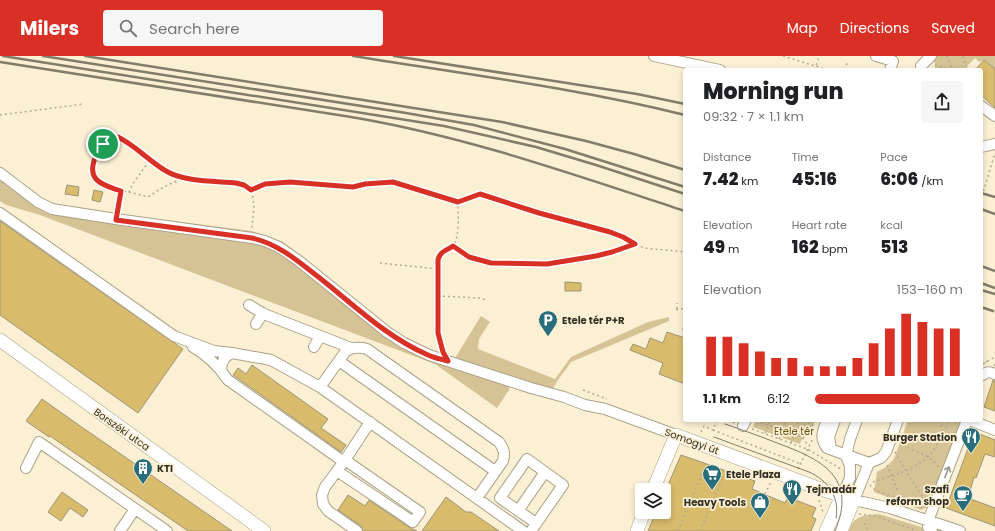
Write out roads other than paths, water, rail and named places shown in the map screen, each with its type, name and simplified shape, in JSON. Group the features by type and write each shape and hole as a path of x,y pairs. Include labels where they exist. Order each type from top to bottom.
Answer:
{"main road":[{"name":"Borszéki utca","path":"0,340 264,531"},
{"name":"Somogyi út","path":"676,435 848,498"},
{"path":"656,483 676,435"},
{"path":"818,488 826,495 830,502 832,516"},
{"path":"826,531 832,516 848,498"},
{"path":"841,531 848,498"},
{"path":"637,531 641,519"}],"street":[{"path":"654,56 711,68"},
{"path":"876,56 893,61 891,68"},
{"path":"921,66 930,56"},
{"path":"983,107 995,116"},
{"path":"983,147 995,144"},
{"name":"Somogyi út","path":"0,173 48,208 116,220 265,241 284,251 299,262 387,332 404,343 429,355 531,388 564,397 585,405 605,409 676,435"},
{"path":"0,213 174,336 197,349 221,370 228,380 420,512 413,522 337,471"},
{"path":"249,305 263,313 351,348 367,349 499,442 503,447 505,454 503,461 477,498"},
{"path":"256,324 263,313"},
{"path":"174,336 214,351 272,360 320,387 523,531"},
{"path":"314,346 320,336"},
{"path":"320,387 346,351 351,348"},
{"path":"221,370 224,357 232,353"},
{"path":"339,361 495,471"},
{"path":"983,377 986,372 995,374"},
{"path":"357,531 328,511 323,504 322,495 325,487 370,422"},
{"path":"826,422 822,434 824,444 827,448 869,464"},
{"path":"832,450 829,437 834,422"},
{"path":"848,498 848,485 851,474 846,456 856,422"},
{"path":"848,498 869,464 881,458 886,452 897,422"},
{"path":"932,531 928,527 928,521 968,422"},
{"path":"974,422 995,430"},
{"path":"26,468 38,442 167,531"},
{"path":"528,459 545,472 563,484 534,527 518,511 500,498 528,459"},
{"path":"518,511 545,472"},
{"name":"Somogyi út","path":"848,498 890,508 960,531"},
{"path":"120,531 135,509"}],"tram line":[{"path":"725,424 793,449 821,464 831,473 838,484 842,497 841,512 835,531"},
{"path":"714,437 815,475 827,484 834,496 837,510 836,518"}],"railway":[{"path":"3,56 444,126 536,147 683,193"},
{"path":"43,56 474,125 565,149 683,186"},
{"path":"85,56 502,122 586,141 683,169"},
{"path":"353,56 561,89 644,105 683,115"},
{"path":"394,56 637,94 683,104"},
{"path":"0,62 394,125 520,158 683,210"},
{"path":"983,194 995,197"},
{"path":"983,210 995,214"},
{"path":"983,267 995,271"},
{"path":"983,284 995,288"},
{"path":"983,291 995,294"},
{"path":"983,308 993,311"}],"place":[{"name":"Etele tér P+R","path":"548,337"},
{"name":"Burger Station","path":"971,454"},
{"name":"KTI","path":"143,485"},
{"name":"Etele Plaza","path":"712,491"},
{"name":"Tejmadár","path":"792,506"},
{"name":"Szafi reform shop","path":"963,512"},
{"name":"Heavy Tools","path":"760,519"}],"park label":[{"name":"Etele tér","path":"794,431"}]}
